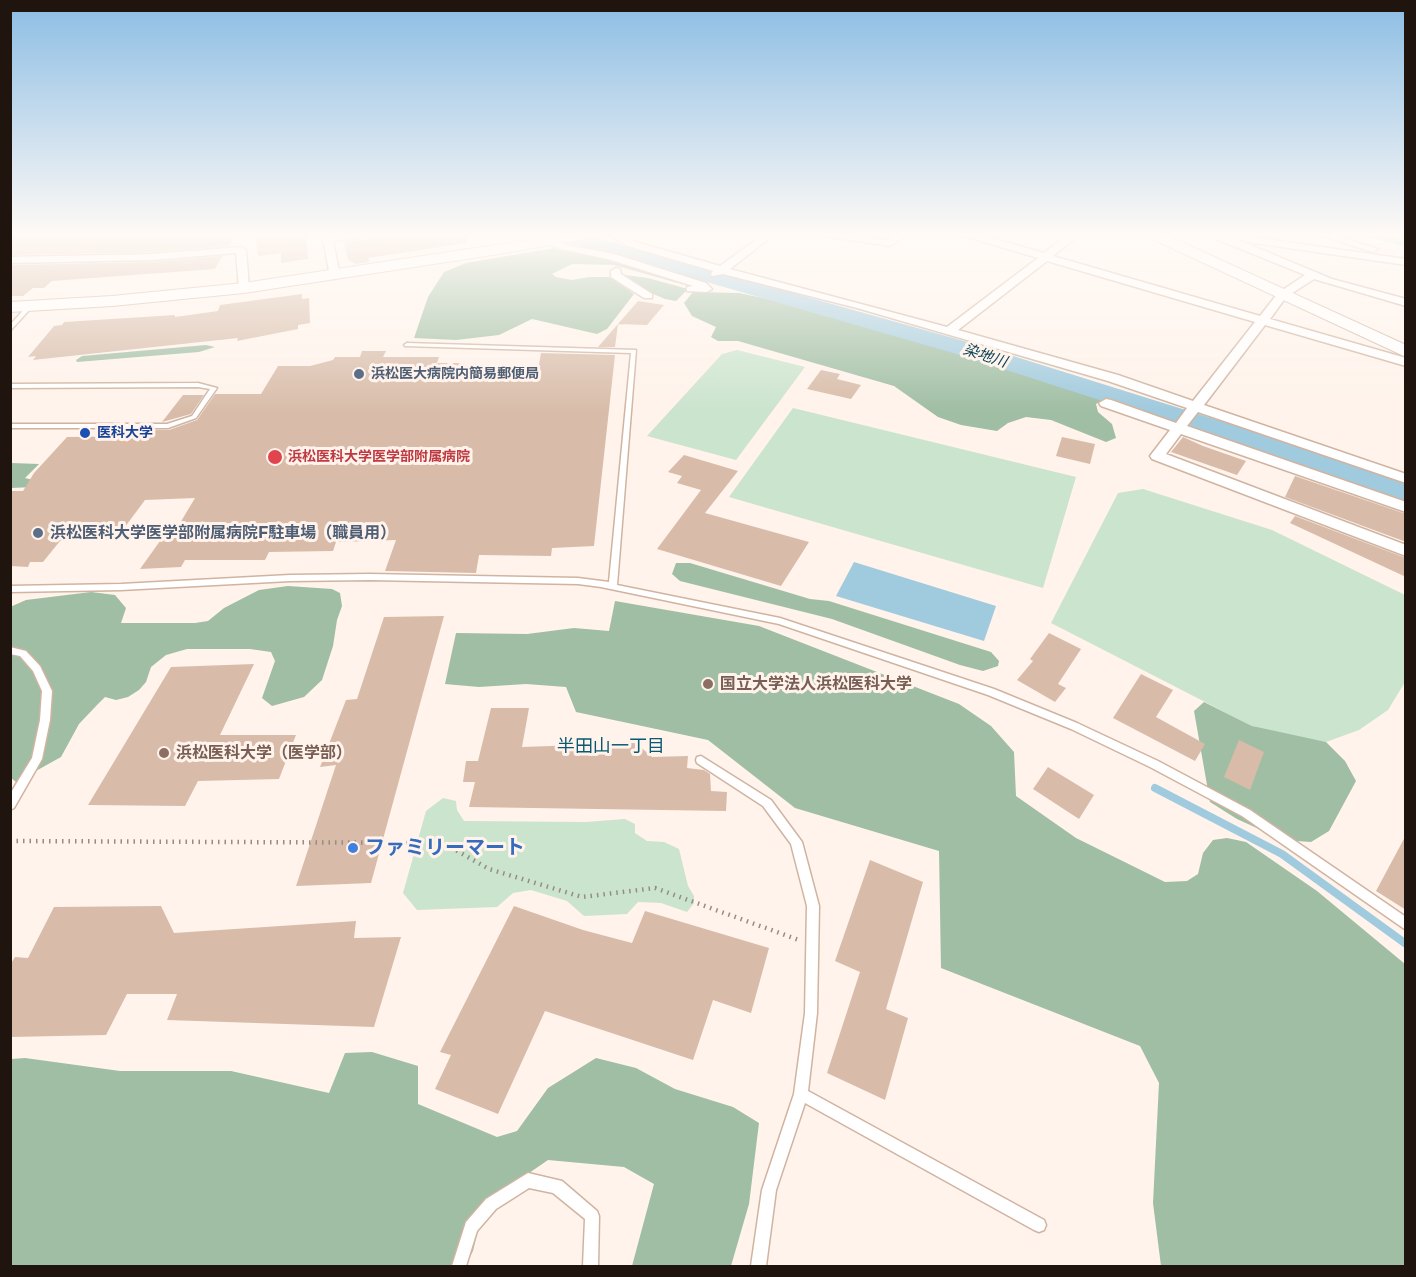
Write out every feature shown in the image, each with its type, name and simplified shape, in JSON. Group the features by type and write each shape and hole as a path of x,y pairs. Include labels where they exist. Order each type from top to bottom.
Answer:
{"street":[{"path":"10,307 181,294"},
{"path":"644,294 648,296"},
{"path":"809,294 1113,378 1406,479"},
{"path":"949,331 997,294"},
{"path":"1172,294 1406,362"},
{"path":"1277,294 1406,352"},
{"path":"1285,294 1195,405 1157,456 1406,551"},
{"path":"1374,294 1406,303"},
{"path":"1106,403 1406,507"}],"lane":[{"path":"10,329 29,307"},
{"path":"407,345 634,351 613,585"},
{"path":"10,386 198,385 214,388 194,417 168,426 10,426"},
{"path":"10,589 370,577 578,581 613,585"},
{"path":"613,585 604,585 780,621 991,692 1074,726 1246,813 1406,924"},
{"path":"10,650 23,653 37,669 47,691 45,720 37,759 10,805"},
{"path":"701,760 767,803 796,842 813,906 811,1013 801,1094 769,1190 758,1266"},
{"path":"801,1094 1039,1225"},
{"path":"459,1266 471,1227 491,1204 528,1180 557,1186 592,1216 591,1266"}],"path":[{"path":"10,841 443,843 489,869 582,897 655,888 713,911 812,944"}],"green space":[{"path":"430,294 634,294 607,329 597,334 532,319 499,335 456,340 414,338"},
{"path":"652,294 683,294 676,301"},
{"path":"692,294 742,294 802,306 967,352 1098,395 1101,401 1096,404 1098,412 1112,424 1116,438 1106,442 1051,420 1026,417 1008,423 997,431 961,425 938,417 894,386 738,341 718,341 711,337 716,327 692,316 684,303"},
{"path":"206,345 215,347 199,352 77,362 76,360 82,356"},
{"path":"737,350 805,367 736,460 647,436 722,354"},
{"path":"793,408 1076,477 1043,588 729,497"},
{"path":"11,463 39,464 25,478 56,486 11,488"},
{"path":"1143,489 1272,530 1405,595 1405,682 1388,710 1359,730 1326,742 1285,735 1252,726 1051,623 1118,493"},
{"path":"676,563 690,563 810,599 829,601 991,652 999,661 998,666 983,671 960,665 832,619 680,581 672,574"},
{"path":"288,586 332,589 340,593 342,606 322,680 304,697 272,706 262,698 275,661 271,652 250,649 187,649 166,655 151,667 146,682 128,697 116,700 105,697 79,724 61,757 16,782 10,777 10,607 26,600 91,592 115,595 126,608 121,623 195,623 208,621 224,608 259,590"},
{"path":"615,601 759,626 959,704 991,726 1014,752 1016,796 1076,838 1165,882 1187,881 1198,874 1203,853 1213,840 1227,838 1246,842 1317,891 1405,964 1405,1266 1161,1266 1153,1203 1159,1083 1140,1046 941,968 939,851 795,808 708,740 576,712 566,687 526,684 479,687 445,684 456,633 527,634 574,628 609,631"},
{"path":"1204,702 1252,726 1326,742 1345,761 1356,781 1329,831 1311,842 1283,840 1237,819 1210,802 1194,711"},
{"path":"443,798 456,801 457,810 464,821 586,822 625,819 635,824 635,833 647,841 664,842 679,849 688,886 694,896 694,903 687,912 661,903 638,902 627,914 584,916 567,901 531,890 513,893 497,907 417,910 403,893 426,811"},
{"path":"372,1052 418,1066 418,1104 497,1137 517,1131 548,1088 596,1058 636,1068 675,1089 733,1107 759,1123 749,1204 731,1266 632,1266 654,1184 624,1167 548,1160 484,1204 473,1251 465,1266 11,1266 11,1059 25,1058 120,1071 231,1071 329,1093 345,1053"}],"water":[{"path":"854,562 996,606 984,641 836,596"}],"building":[{"path":"10,294 26,294 23,296 10,296"},
{"path":"302,294 302,299 309,298 310,323 298,325 298,329 237,341 238,338 33,360 36,356 28,357 54,326 62,325 64,322 175,315 175,317 218,311 220,305"},
{"path":"638,301 664,305 647,325 618,324"},
{"path":"618,324 615,347 598,347"},
{"path":"362,351 386,351 383,357 439,357 437,363 464,363 462,369 538,370 541,353 615,355 594,546 552,548 551,556 479,555 476,573 385,571 396,540 336,542 333,551 269,552 265,560 185,560 181,567 140,569 165,534 174,533 195,498 145,500 116,539 60,541 43,562 30,562 28,567 10,566 10,491 23,491 34,473 67,437 152,436 156,430 169,430 197,420 215,394 261,394 278,366 310,366 333,360 335,357 360,357"},
{"path":"821,370 840,374 837,379 861,385 851,399 807,389"},
{"path":"183,395 204,395 191,414 162,422"},
{"path":"1062,437 1095,444 1090,464 1056,456"},
{"path":"1183,437 1246,461 1237,475 1171,452"},
{"path":"684,455 738,471 705,513 809,542 781,586 657,549 701,490 677,483 682,476 668,472"},
{"path":"1295,476 1406,514 1406,542 1285,497"},
{"path":"1295,516 1406,558 1406,577 1290,523"},
{"path":"444,616 371,883 296,886 336,765 320,767 346,700 357,699 384,617"},
{"path":"1049,633 1081,649 1058,684 1066,688 1055,702 1017,680 1033,661 1030,659"},
{"path":"254,664 220,735 296,735 279,779 198,781 185,806 88,805 171,667"},
{"path":"1141,674 1173,690 1156,717 1205,744 1195,761 1113,718"},
{"path":"491,708 529,708 522,747 636,743 652,757 688,756 687,768 704,770 710,774 711,791 727,792 726,811 469,807 475,782 463,782 466,761 478,761"},
{"path":"1239,740 1264,752 1250,790 1224,777"},
{"path":"1048,767 1094,795 1079,819 1033,789"},
{"path":"1406,835 1406,910 1376,891"},
{"path":"870,860 923,882 886,1009 908,1018 885,1100 827,1073 860,972 835,961"},
{"path":"161,906 174,933 356,921 354,938 401,937 374,1027 167,1020 177,994 127,994 106,1035 10,1037 10,965 15,957 28,958 54,907"},
{"path":"514,906 583,930 632,943 645,911 769,948 751,1013 713,1000 693,1060 545,1011 498,1114 435,1089 451,1055 440,1052"}],"waterway":[{"name":"染地川","path":"771,294 969,350 1293,453 1406,492"},
{"path":"1155,788 1282,854 1406,944"}],"place":[{"name":"浜松医大病院内簡易郵便局","path":"359,374"},
{"name":"医科大学","path":"85,433"},
{"name":"浜松医科大学医学部附属病院","path":"275,457"},
{"name":"浜松医科大学医学部附属病院F駐車場（職員用）","path":"38,533"},
{"name":"国立大学法人浜松医科大学","path":"708,684"},
{"name":"浜松医科大学（医学部）","path":"164,753"},
{"name":"ファミリーマート","path":"353,848"}],"district":[{"name":"半田山一丁目","path":"611,747"}]}
